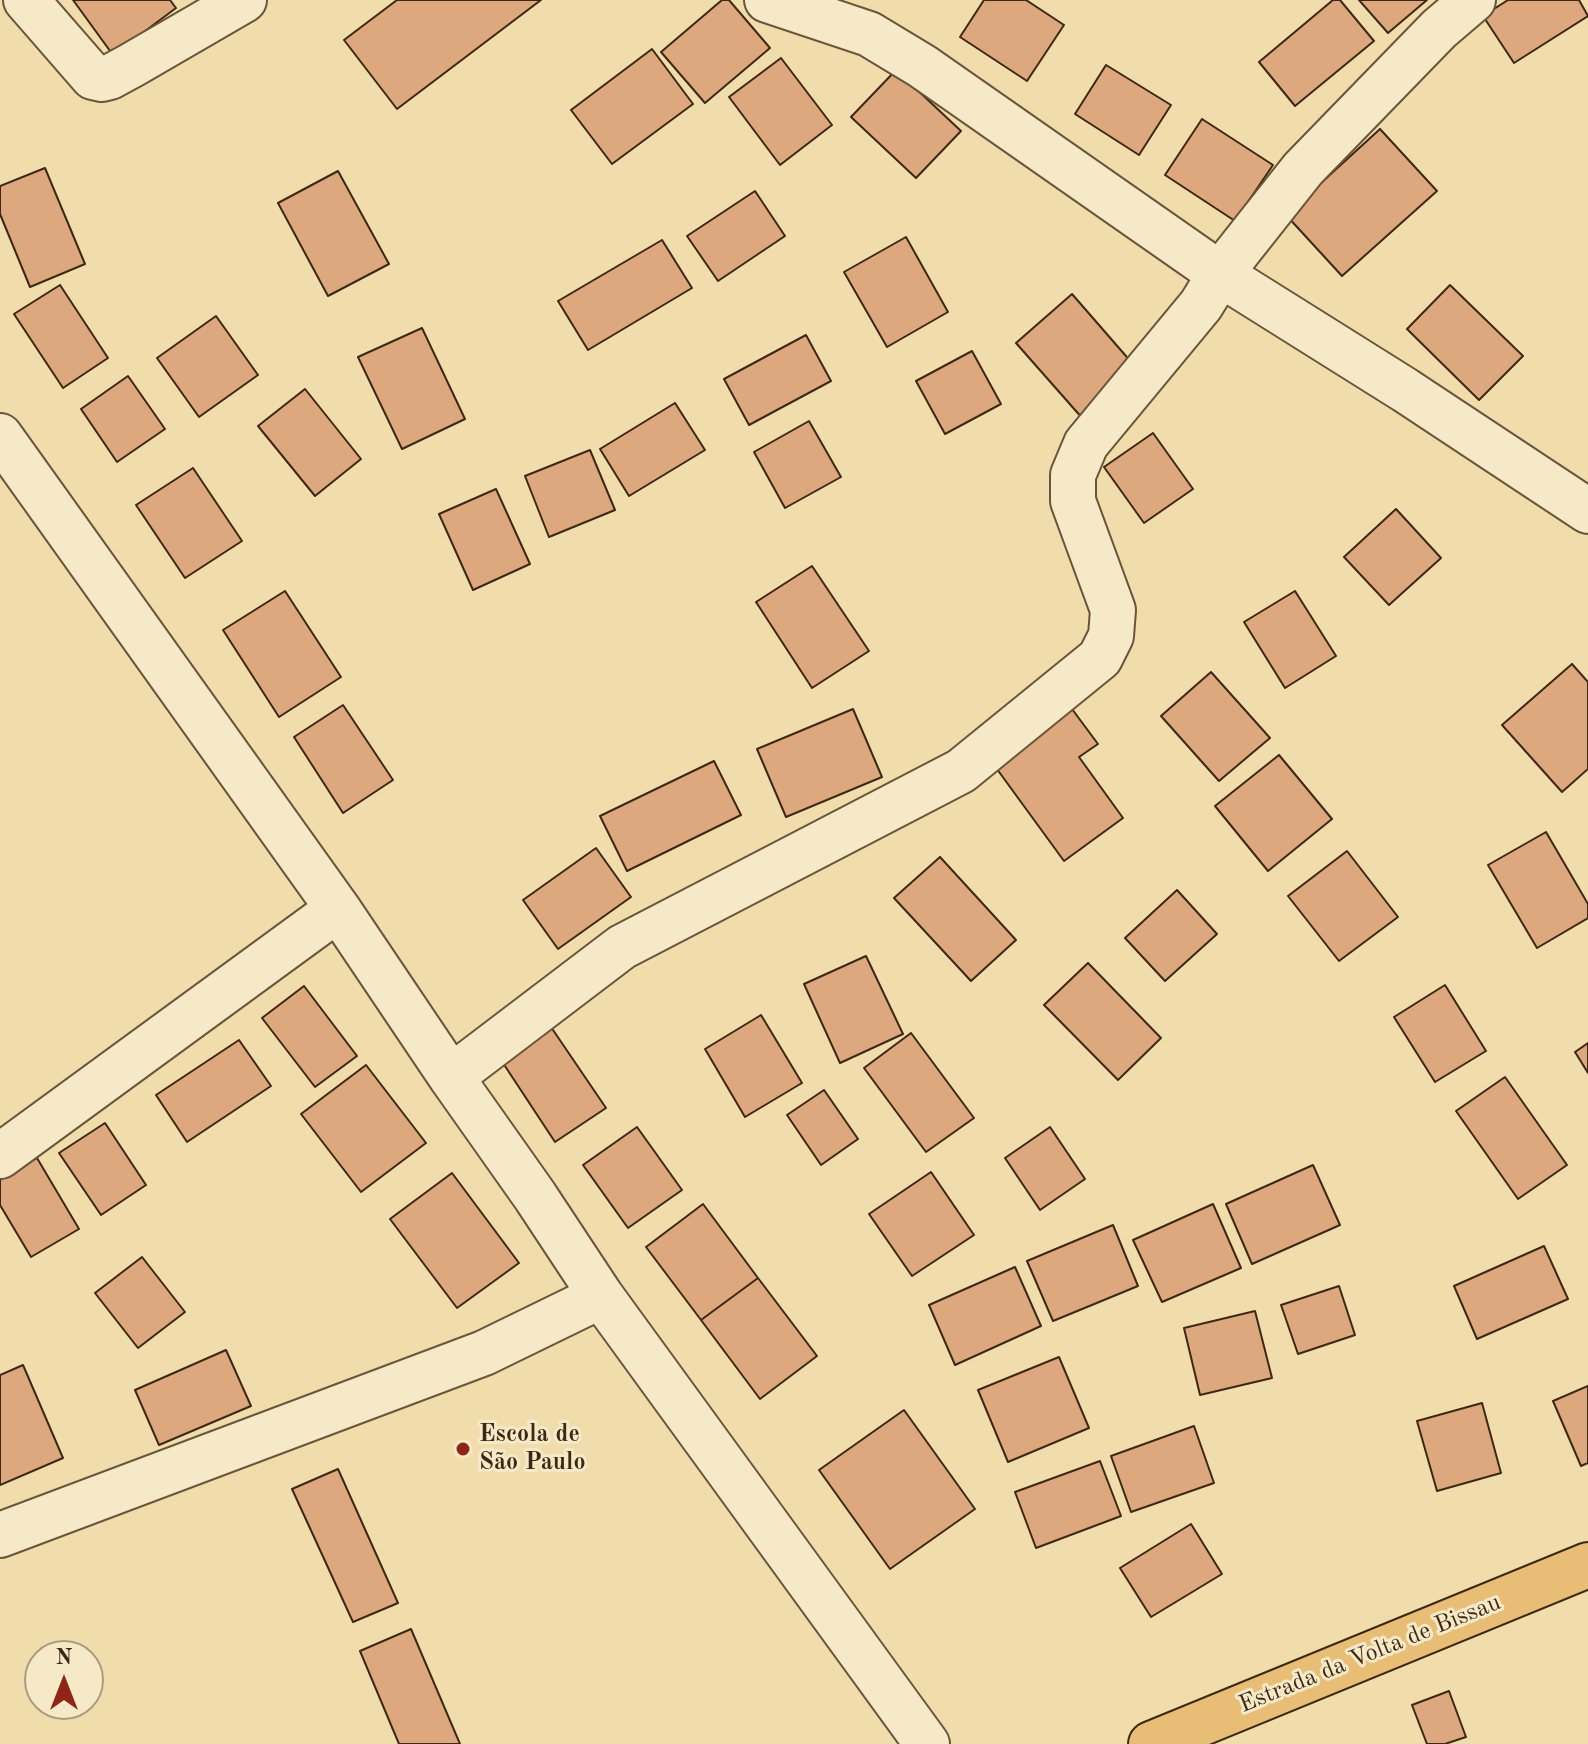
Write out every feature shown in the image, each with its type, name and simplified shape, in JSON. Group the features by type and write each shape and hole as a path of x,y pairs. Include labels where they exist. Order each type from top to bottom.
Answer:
{"main road":[{"name":"Estrada da Volta de Bissau","path":"1151,1744 1588,1565"}],"street":[{"path":"26,0 93,77 102,79 244,0"},
{"path":"767,0 869,34 922,66 1220,274 1405,390 1588,511"},
{"path":"451,1077 622,947 961,771 1100,658 1111,636 1113,610 1073,501 1073,475 1086,444 1201,305 1220,274 1303,169 1439,29 1473,0"},
{"path":"0,436 338,909 601,1296 927,1744"},
{"path":"0,1156 338,909"},
{"path":"0,1535 484,1353 601,1296"}],"building":[{"path":"73,0 170,0 176,8 113,55"},
{"path":"397,0 541,0 397,109 344,40"},
{"path":"722,0 729,0 770,48 705,103 661,52"},
{"path":"984,0 1026,0 1064,25 1027,81 960,37"},
{"path":"1333,0 1340,0 1374,41 1295,106 1259,62"},
{"path":"1359,0 1427,0 1388,33"},
{"path":"1508,0 1579,0 1588,16 1514,63 1483,16"},
{"path":"652,49 693,104 612,164 571,110"},
{"path":"781,58 832,125 780,165 729,97"},
{"path":"1106,65 1171,105 1139,155 1075,114"},
{"path":"896,70 961,131 916,178 851,117"},
{"path":"1202,119 1273,165 1235,221 1165,175"},
{"path":"1380,129 1437,191 1342,276 1286,215"},
{"path":"45,168 85,264 30,287 0,214 0,186"},
{"path":"338,171 389,264 328,296 278,203"},
{"path":"755,191 785,236 718,281 687,236"},
{"path":"906,237 948,312 887,347 844,272"},
{"path":"662,240 692,288 588,350 558,301"},
{"path":"60,285 108,358 63,388 14,314"},
{"path":"1450,285 1523,356 1479,400 1407,329"},
{"path":"1072,294 1139,371 1083,419 1016,343"},
{"path":"216,316 258,375 199,417 157,358"},
{"path":"422,328 465,419 402,449 358,357"},
{"path":"806,335 831,381 749,425 724,379"},
{"path":"972,351 1001,404 945,434 916,381"},
{"path":"128,376 165,429 117,462 81,409"},
{"path":"305,389 361,459 315,496 258,426"},
{"path":"675,403 705,450 629,496 600,449"},
{"path":"809,421 841,477 785,508 754,452"},
{"path":"1153,433 1193,489 1144,523 1104,467"},
{"path":"590,450 615,510 549,537 525,476"},
{"path":"193,468 242,541 185,578 136,505"},
{"path":"496,489 530,564 473,590 439,514"},
{"path":"1396,509 1441,558 1389,605 1344,557"},
{"path":"812,566 869,651 812,688 756,602"},
{"path":"285,591 341,677 279,717 223,630"},
{"path":"1295,591 1336,656 1285,688 1244,622"},
{"path":"1572,664 1588,682 1588,769 1562,792 1502,725"},
{"path":"1211,672 1270,738 1219,781 1161,716"},
{"path":"343,705 393,780 343,813 294,737"},
{"path":"853,709 882,777 786,817 757,749"},
{"path":"1072,709 1098,744 1079,757 1123,818 1064,861 994,765"},
{"path":"1279,755 1332,819 1268,871 1215,806"},
{"path":"714,761 741,815 627,871 600,816"},
{"path":"1546,832 1588,904 1588,918 1537,948 1488,865"},
{"path":"596,848 631,897 558,949 523,900"},
{"path":"1347,851 1398,917 1339,961 1288,896"},
{"path":"940,857 1016,940 971,981 894,898"},
{"path":"1177,890 1217,934 1165,981 1125,938"},
{"path":"866,956 903,1034 840,1063 804,984"},
{"path":"1088,963 1161,1038 1118,1080 1044,1005"},
{"path":"1445,985 1486,1051 1435,1082 1394,1017"},
{"path":"304,986 357,1056 315,1087 262,1018"},
{"path":"761,1015 802,1083 745,1117 705,1049"},
{"path":"551,1027 606,1108 555,1142 501,1060"},
{"path":"911,1033 974,1118 926,1152 864,1068"},
{"path":"239,1040 271,1086 187,1142 156,1095"},
{"path":"1588,1043 1588,1073 1575,1052"},
{"path":"366,1065 426,1143 361,1192 301,1114"},
{"path":"1505,1077 1567,1165 1518,1199 1456,1111"},
{"path":"824,1090 858,1139 821,1165 787,1115"},
{"path":"105,1123 146,1185 101,1215 59,1153"},
{"path":"637,1127 682,1190 628,1228 583,1165"},
{"path":"1050,1127 1085,1179 1040,1210 1005,1158"},
{"path":"37,1158 79,1229 31,1257 0,1205 0,1180"},
{"path":"1313,1165 1340,1225 1252,1264 1226,1204"},
{"path":"931,1172 974,1235 912,1276 869,1214"},
{"path":"452,1173 519,1263 457,1308 390,1219"},
{"path":"703,1204 758,1278 701,1320 646,1247"},
{"path":"1213,1204 1241,1268 1162,1302 1133,1240"},
{"path":"1113,1225 1138,1286 1053,1321 1027,1261"},
{"path":"1544,1246 1568,1299 1477,1339 1454,1286"},
{"path":"142,1257 185,1312 138,1348 95,1293"},
{"path":"1015,1267 1041,1326 955,1365 929,1305"},
{"path":"758,1278 817,1356 760,1399 701,1320"},
{"path":"1339,1286 1355,1335 1298,1354 1281,1305"},
{"path":"1255,1311 1272,1378 1200,1395 1184,1328"},
{"path":"226,1350 251,1406 159,1445 135,1390"},
{"path":"1059,1357 1089,1428 1008,1462 978,1390"},
{"path":"23,1365 63,1458 0,1485 0,1375"},
{"path":"1588,1386 1588,1463 1581,1466 1553,1401"},
{"path":"1482,1403 1501,1473 1437,1491 1417,1421"},
{"path":"904,1410 975,1509 890,1569 819,1470"},
{"path":"1194,1426 1214,1483 1131,1512 1111,1456"},
{"path":"1100,1461 1121,1516 1036,1548 1015,1492"},
{"path":"338,1469 398,1603 353,1622 292,1489"},
{"path":"1191,1524 1222,1574 1151,1617 1120,1568"},
{"path":"411,1629 460,1744 399,1744 360,1651"},
{"path":"1449,1691 1466,1737 1445,1744 1427,1744 1412,1705"}],"place":[{"name":"Escola de São Paulo","path":"463,1449"}]}
